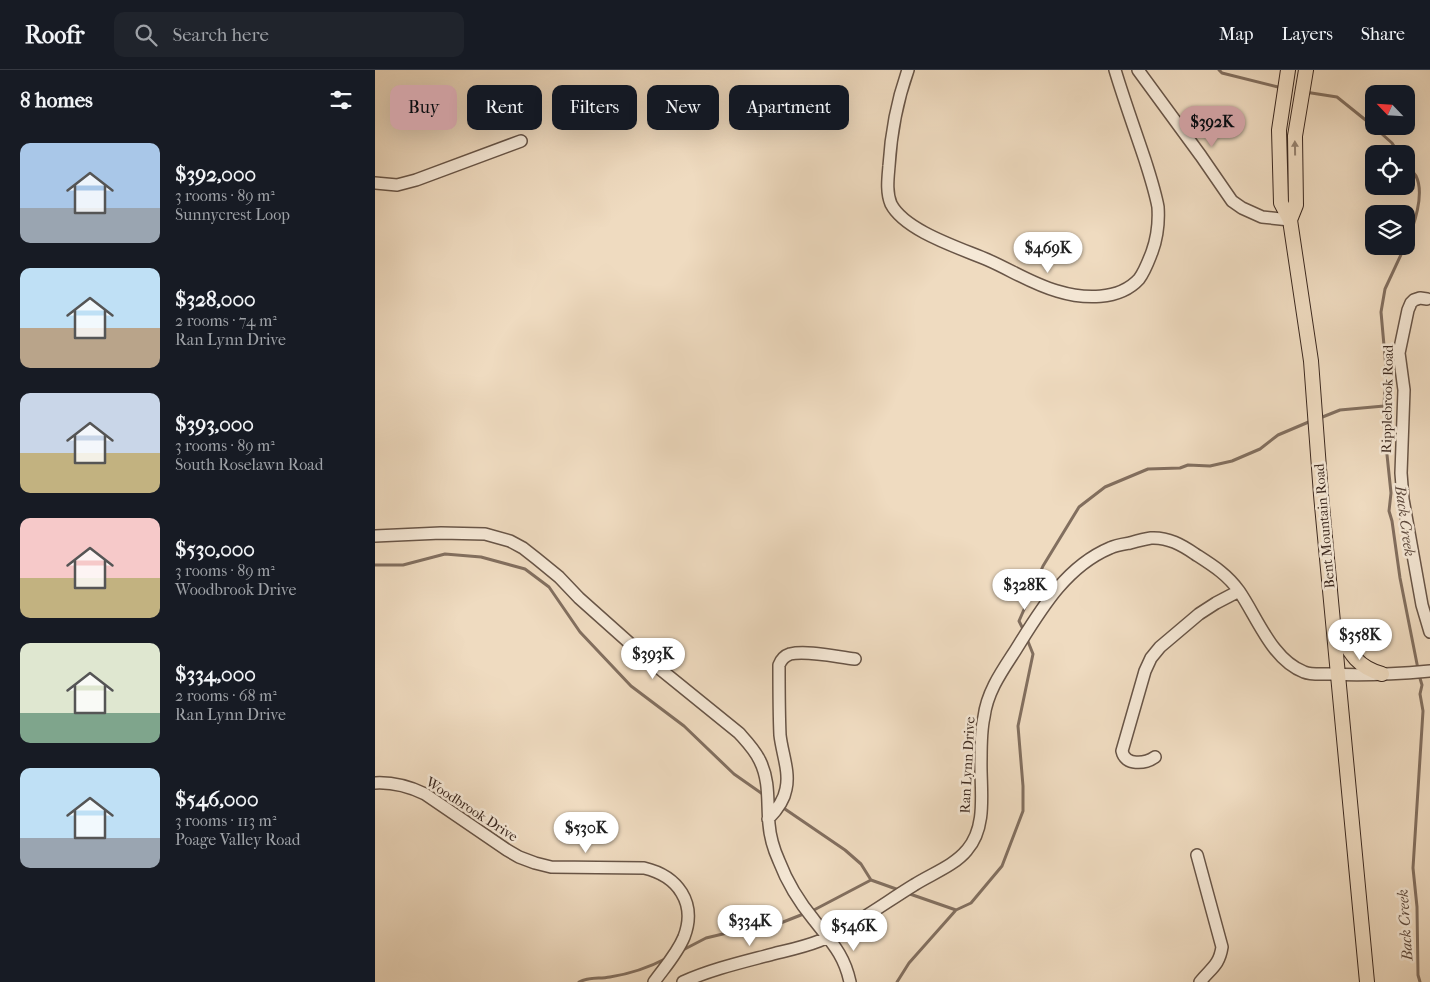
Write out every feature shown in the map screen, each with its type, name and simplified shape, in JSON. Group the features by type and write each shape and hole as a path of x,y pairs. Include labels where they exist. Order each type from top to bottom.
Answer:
{"main road":[{"name":"Bent Mountain Road","path":"1288,70 1279,130 1281,202 1290,220 1311,361 1321,495 1367,982"},
{"name":"Bent Mountain Road","path":"1290,220 1297,205 1295,136 1306,70"},
{"path":"1333,621 1350,653 1358,663 1370,671 1382,674"}],"street":[{"path":"907,70 901,90 890,147 888,193 896,211 919,230 1031,282 1073,295 1093,296 1122,292 1138,279 1146,268 1155,245 1157,228 1158,214 1153,185 1115,70"},
{"path":"1138,70 1232,201 1242,208 1263,217 1290,220"},
{"path":"375,184 397,184 416,180 521,141"},
{"name":"Ripplebrook Road","path":"1427,299 1420,298 1411,303 1399,353 1404,390 1401,473 1403,499 1422,605 1430,632"},
{"path":"375,536 441,533 485,534 510,541 523,548 559,577 579,598 644,656 739,733 751,746 760,761 766,777 769,793 768,818 778,861 814,920 836,946 844,962 850,982"},
{"name":"Ran Lynn Drive","path":"683,982 724,967 797,948 853,925 968,850 978,830 982,789 981,737 987,702 994,686 1032,623 1057,588 1080,565 1112,546 1152,538 1174,542 1212,564 1239,591 1279,654 1305,672 1338,675 1430,671"},
{"path":"1155,757 1143,762 1134,762 1127,760 1123,756 1122,751 1145,671 1151,658 1160,646 1199,614 1239,591"},
{"path":"768,818 776,811 782,801 787,777 779,712 779,665 781,661 790,654 802,653 855,659"},
{"name":"Woodbrook Drive","path":"375,783 397,784 425,794 507,850 535,863 551,867 644,868 666,876 682,893 687,910 687,923 679,948 654,982"},
{"path":"1197,855 1222,946 1221,956 1217,964 1206,973 1200,982"}],"waterway":[{"name":"Back Creek","path":"1219,70 1222,73 1282,88"},
{"name":"Back Creek","path":"1305,92 1337,97 1393,145"},
{"name":"Back Creek","path":"1415,175 1419,192 1415,219"},
{"name":"Back Creek","path":"1401,255 1385,289 1381,312 1386,368 1384,406 1387,414 1384,426 1391,493 1389,511 1418,669"},
{"path":"1320,418 1340,410 1384,406"},
{"path":"1024,631 1019,621 1043,566 1079,507 1105,487 1148,469 1180,468 1188,465 1210,466 1232,461 1260,449 1278,435 1311,421"},
{"path":"375,565 403,565 445,554 481,557 525,569 549,587 580,632 631,686 684,726 734,774 764,795"},
{"path":"897,982 909,963 956,910 971,903 1002,866 1023,811 1018,726 1033,654 1027,639"},
{"name":"Back Creek","path":"1419,675 1422,685 1420,694 1423,711 1413,868 1417,907 1418,975 1420,982"},
{"path":"782,807 845,850 861,864 871,880 899,890"},
{"path":"812,911 871,880"},
{"path":"907,893 956,910"},
{"path":"681,951 706,938 773,926 806,913"},
{"path":"579,982 632,972 667,958"}]}
